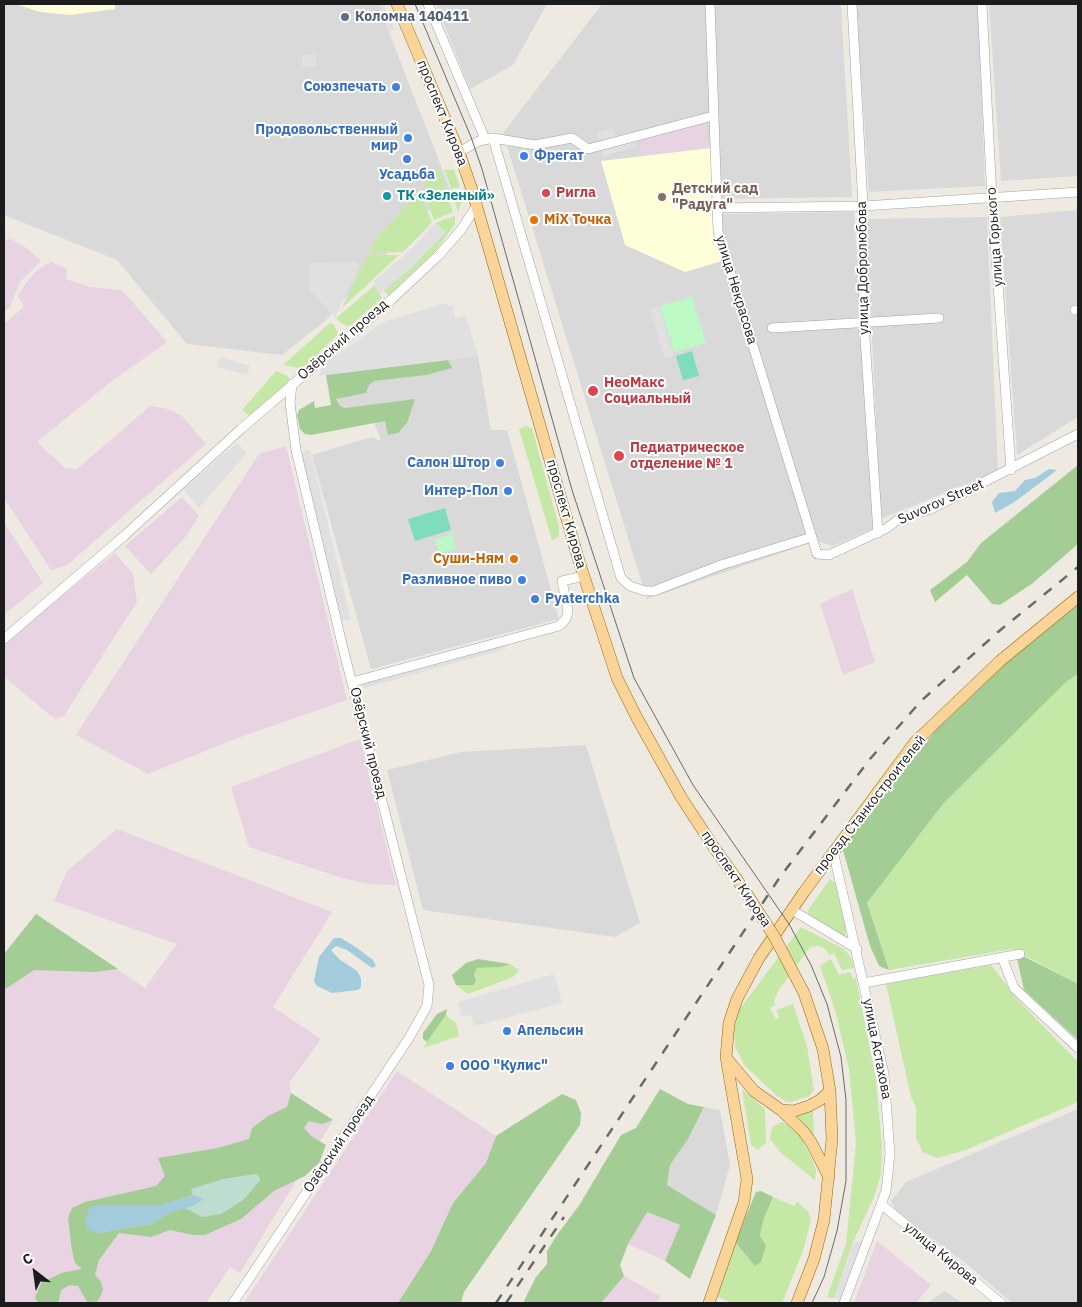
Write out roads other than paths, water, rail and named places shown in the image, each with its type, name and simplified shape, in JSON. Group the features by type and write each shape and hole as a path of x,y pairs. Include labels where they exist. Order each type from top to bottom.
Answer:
{"main road":[{"name":"проспект Кирова","path":"397,4 459,152 584,576 617,678 681,796 764,921 804,993 823,1049 830,1090"},
{"name":"проезд Станкостроителей","path":"726,1057 729,1023 737,999 759,958 833,851 916,742 1000,661 1078,597"},
{"path":"726,1057 754,1091 781,1110 811,1142 829,1179"},
{"path":"709,1303 744,1202 747,1179 726,1057"},
{"path":"781,1110 794,1111 809,1106 820,1100 830,1090"},
{"path":"797,1303 814,1259 824,1220 832,1139 830,1090"}],"street":[{"path":"428,4 489,138 621,578 630,586 645,591 654,591 721,565 812,537"},
{"name":"улица Некрасова","path":"710,4 716,208 720,241 812,537"},
{"name":"улица Добролюбова","path":"852,4 863,206 864,323 878,533"},
{"name":"улица Горького","path":"982,4 992,198 1011,470"},
{"path":"459,152 489,138 535,145 572,138 588,149 713,116"},
{"path":"716,208 863,206 1078,192"},
{"name":"Озёрский проезд","path":"233,1303 409,1038 427,1006 429,985 352,682 296,450 290,403 292,384 391,300 439,255 461,230 476,205"},
{"path":"772,328 939,318"},
{"path":"4,639 124,536 292,384"},
{"name":"Suvorov Street","path":"812,537 818,554 829,555 878,533 900,519 931,509 1011,470 1078,434"},
{"path":"352,682 559,626 566,619 568,612 562,581 584,576"},
{"name":"улица Астахова","path":"833,851 857,949 884,1074 889,1115 890,1154 886,1191 844,1303"},
{"path":"792,910 857,949"},
{"path":"864,983 1020,954"},
{"path":"1002,957 1014,988 1078,1048"},
{"name":"улица Кирова","path":"881,1204 1001,1303"}],"water":[{"path":"1049,469 1057,470 1016,501 995,513 992,502 999,493 1015,491 1025,480 1035,478"},
{"path":"334,938 341,938 357,948 373,960 376,966 372,968 347,950 336,946 331,950 339,959 357,971 361,978 361,987 358,990 332,993 317,986 314,981 319,957"},
{"path":"193,1195 204,1199 193,1206 171,1212 150,1224 97,1233 88,1230 85,1220 89,1209 95,1205 162,1205"}],"tram line":[{"path":"415,4 471,137 482,169 572,490 634,678 693,785 789,924 811,965 827,1004 841,1057 846,1100 846,1181 837,1231 824,1277 812,1303"}],"railway":[{"path":"496,1303 780,877 870,759 921,701 998,632 1078,567"},
{"path":"506,1303 564,1217"}],"place":[{"name":"Коломна 140411","path":"345,17"},
{"name":"Союзпечать","path":"396,87"},
{"name":"Продовольственный мир","path":"408,138"},
{"name":"Фрегат","path":"524,156"},
{"name":"Усадьба","path":"407,159"},
{"name":"Ригла","path":"546,193"},
{"name":"ТК «Зеленый»","path":"387,196"},
{"name":"Детский сад \"Радуга\"","path":"662,197"},
{"name":"MiX Точка","path":"534,220"},
{"name":"НеоМакс Социальный","path":"593,391"},
{"name":"Педиатрическое отделение № 1","path":"619,456"},
{"name":"Салон Штор","path":"500,463"},
{"name":"Интер-Пол","path":"508,491"},
{"name":"Суши-Ням","path":"514,559"},
{"name":"Разливное пиво","path":"522,580"},
{"name":"Pyaterchka","path":"535,599"},
{"name":"Апельсин","path":"507,1031"},
{"name":"ООО \"Кулис\"","path":"450,1066"}]}
